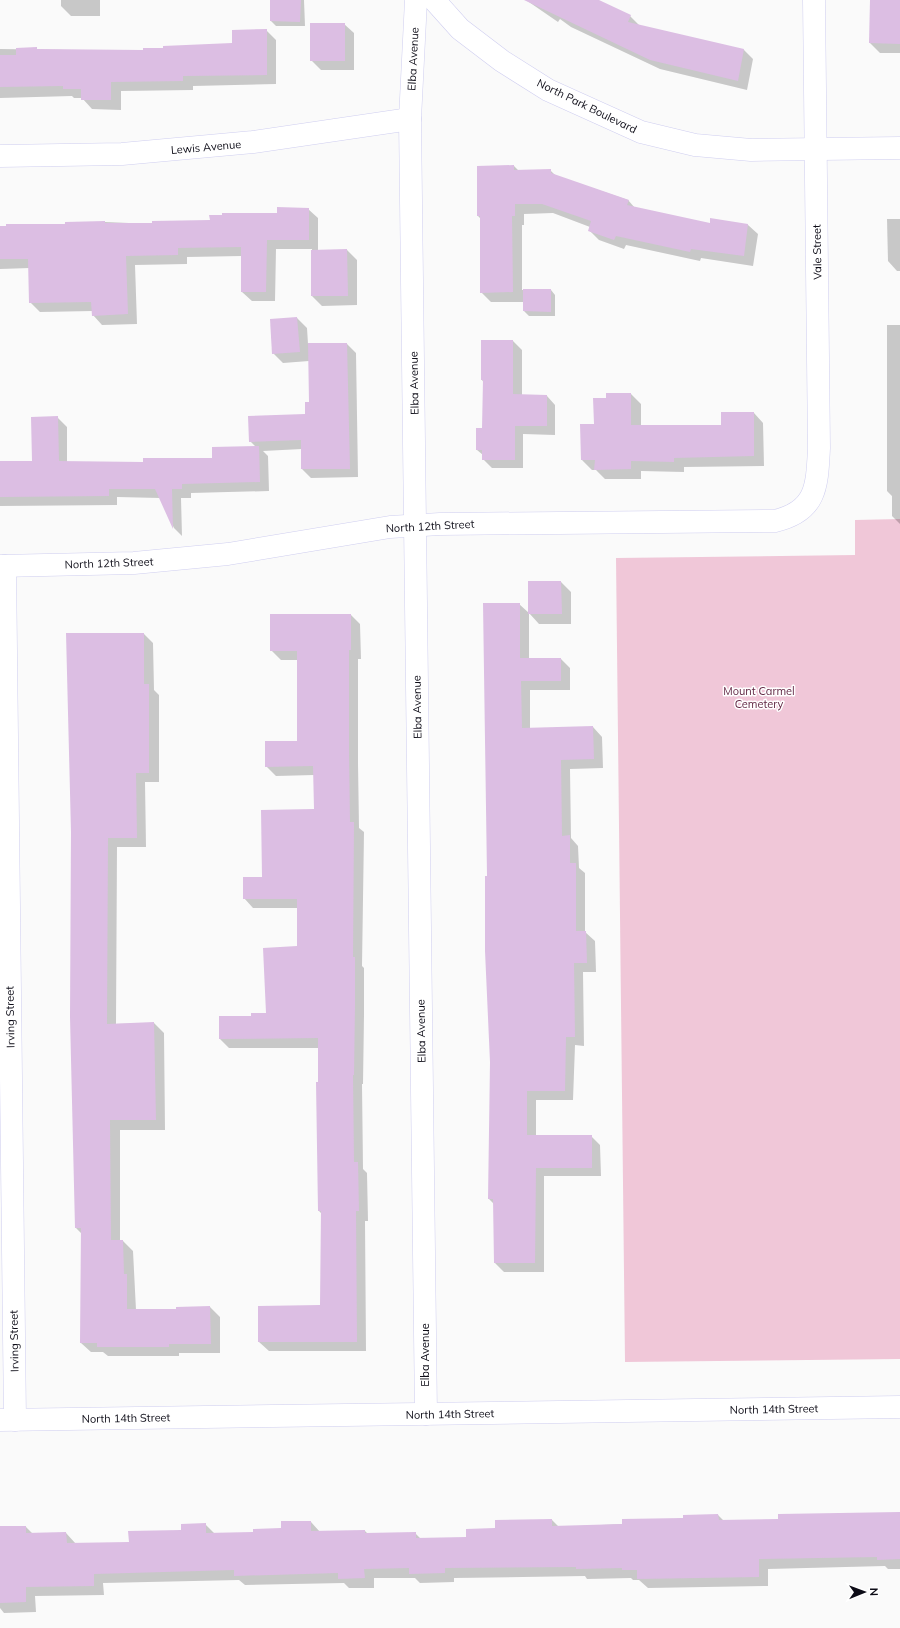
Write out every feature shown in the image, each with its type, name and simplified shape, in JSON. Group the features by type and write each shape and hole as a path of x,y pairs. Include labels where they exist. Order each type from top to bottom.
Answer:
{"street":[{"name":"Elba Avenue","path":"416,0 410,119 426,1414"},
{"name":"North Park Boulevard","path":"434,0 460,29 502,61 548,90 640,132 695,144 751,150 816,149"},
{"name":"Vale Street","path":"809,502 818,479 819,448 814,0"},
{"name":"Lewis Avenue","path":"0,156 122,154 254,142 410,119"},
{"path":"816,149 900,148"},
{"name":"North 12th Street","path":"2,566 134,563 220,555 390,527 415,527 440,524 775,521 788,518 800,511 809,502"},
{"name":"Irving Street","path":"2,566 8,1420"},
{"name":"North 14th Street","path":"8,1420 900,1407"}],"green space":[{"name":"Mount Carmel Cemetery","path":"900,519 900,1359 625,1362 616,558 855,555 855,520"}],"building":[{"path":"270,0 301,0 300,22 270,21"},
{"path":"524,0 599,0 631,15 628,22 744,49 738,81 650,60"},
{"path":"870,0 900,0 900,44 869,43"},
{"path":"310,23 345,23 345,61 310,61"},
{"path":"267,29 267,75 183,76 183,81 111,82 111,100 81,100 81,89 63,89 63,86 0,87 0,55 16,55 16,48 37,47 37,49 143,50 143,48 163,48 163,46 232,43 232,30"},
{"path":"514,165 514,170 551,169 551,173 629,200 627,205 710,223 710,218 748,224 744,256 691,249 690,252 616,236 614,240 588,231 591,221 542,204 515,204 515,216 512,216 513,292 480,293 480,216 477,216 477,166"},
{"path":"277,207 309,208 309,240 267,240 266,292 241,292 241,247 178,248 178,255 126,256 128,314 92,316 91,302 29,303 28,259 0,259 0,226 6,226 6,224 65,224 65,222 105,221 105,223 152,223 152,221 210,220 209,215 222,215 222,213 277,213"},
{"path":"347,249 348,296 311,296 311,250"},
{"path":"523,289 551,289 551,312 523,311"},
{"path":"297,317 300,352 272,354 270,319"},
{"path":"481,340 513,340 513,394 547,395 547,426 515,426 515,460 482,460 482,450 476,450 476,428 482,428 483,380 481,380"},
{"path":"308,343 347,343 350,469 301,469 301,440 249,442 248,416 305,414 305,402 309,402"},
{"path":"606,393 631,393 631,425 721,425 721,412 754,412 754,456 674,458 674,462 631,461 631,469 594,470 595,460 581,460 580,424 594,424 593,398 606,398"},
{"path":"58,416 59,461 143,462 143,458 212,458 212,447 259,446 260,482 182,484 182,489 172,489 173,529 155,489 109,489 109,496 0,497 0,461 32,461 31,417"},
{"path":"528,581 561,581 562,614 528,614"},
{"path":"483,603 520,603 520,658 561,658 561,681 521,681 522,728 593,726 594,759 561,760 562,836 570,835 570,863 576,863 576,931 586,931 587,963 574,963 575,1037 566,1037 565,1091 527,1091 527,1135 592,1135 592,1168 536,1168 535,1263 494,1263 493,1199 488,1199 490,1062 485,951 485,876 487,876"},
{"path":"270,614 351,614 351,650 349,650 349,753 350,822 354,822 354,1162 358,1162 359,1211 356,1211 357,1342 258,1342 258,1306 320,1305 321,1211 318,1211 316,1082 318,1082 318,1038 219,1039 219,1016 251,1016 251,1013 266,1013 263,948 297,946 297,899 243,899 243,877 262,877 261,810 314,809 313,766 265,767 265,741 297,741 297,651 270,651"},
{"path":"66,633 144,633 144,684 149,684 149,773 136,773 137,838 108,838 107,1024 154,1022 156,1120 110,1120 111,1240 123,1240 124,1274 127,1274 127,1309 176,1309 176,1307 210,1306 211,1344 169,1344 169,1347 97,1347 97,1343 80,1343 81,1228 75,1228 70,1017 71,832"},
{"path":"900,1512 900,1559 877,1560 877,1557 759,1559 759,1577 637,1579 637,1570 622,1570 622,1568 576,1569 576,1567 445,1568 445,1573 409,1574 409,1568 364,1569 365,1578 338,1579 338,1573 234,1576 234,1570 94,1574 94,1586 26,1587 26,1602 0,1603 0,1526 26,1526 26,1533 66,1532 67,1543 129,1542 128,1531 181,1530 181,1524 206,1523 206,1533 253,1532 253,1529 281,1528 281,1521 311,1521 311,1531 365,1530 365,1533 416,1532 416,1538 466,1537 466,1529 495,1528 495,1520 552,1519 552,1526 622,1524 622,1519 683,1518 683,1515 718,1514 719,1520 778,1519 778,1514"}]}
